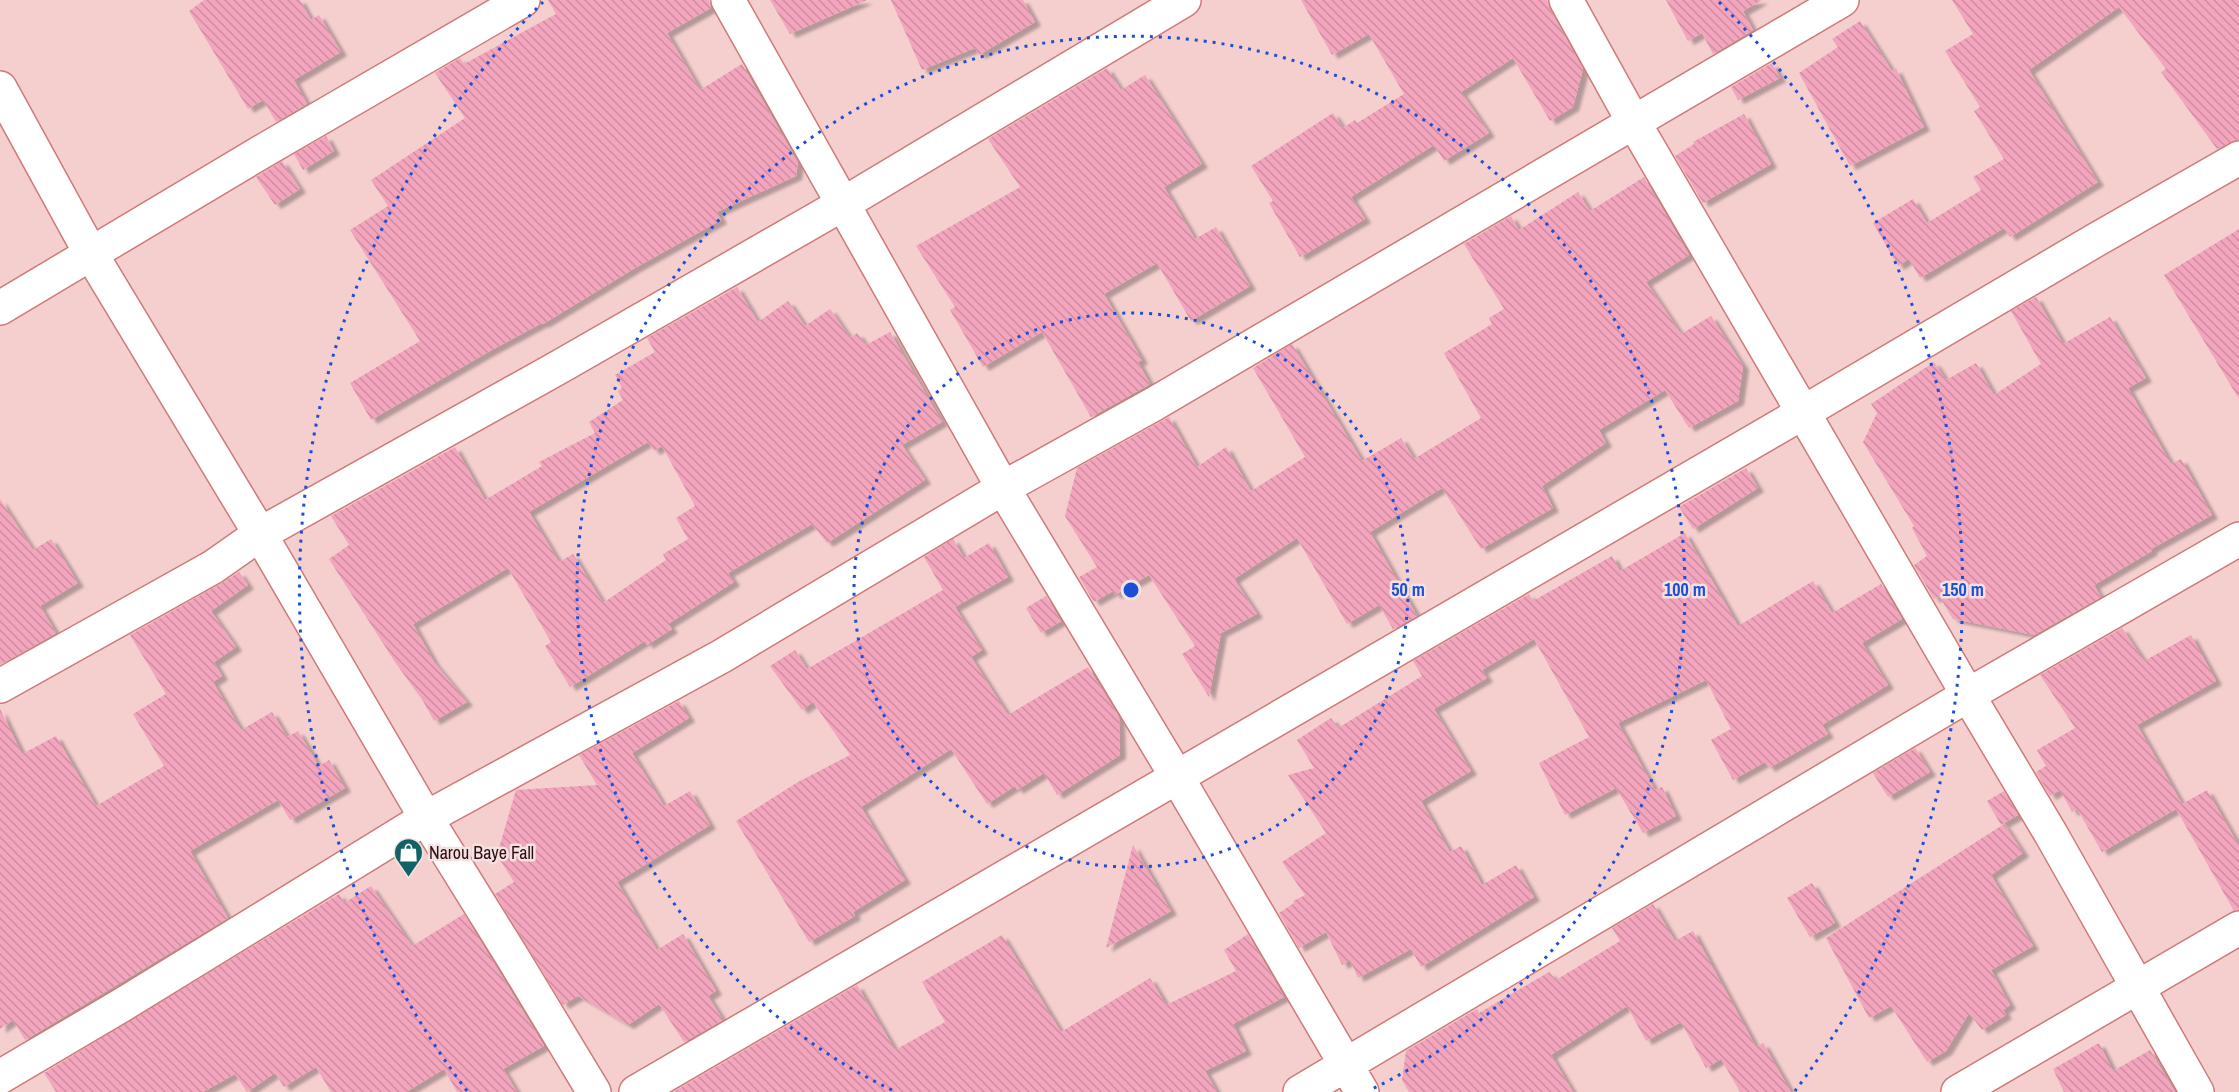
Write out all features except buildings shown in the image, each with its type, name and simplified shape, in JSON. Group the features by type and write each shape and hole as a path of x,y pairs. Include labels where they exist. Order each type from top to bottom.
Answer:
{"street":[{"path":"0,308 523,0"},
{"path":"728,0 1004,488 1354,1079"},
{"path":"0,686 213,567 260,534 561,366 843,204 1184,0"},
{"path":"1566,0 1634,121 2051,834 2197,1092"},
{"path":"0,1077 122,1005 426,818 722,656 1004,488 1154,404 1842,0"},
{"path":"0,88 92,254 260,534 426,818 594,1092"},
{"path":"636,1092 2239,158"},
{"path":"1300,1092 1354,1079 1968,695 2239,539"},
{"path":"1958,1092 2239,928"}],"place":[{"name":"Narou Baye Fall","path":"408,878"}]}
